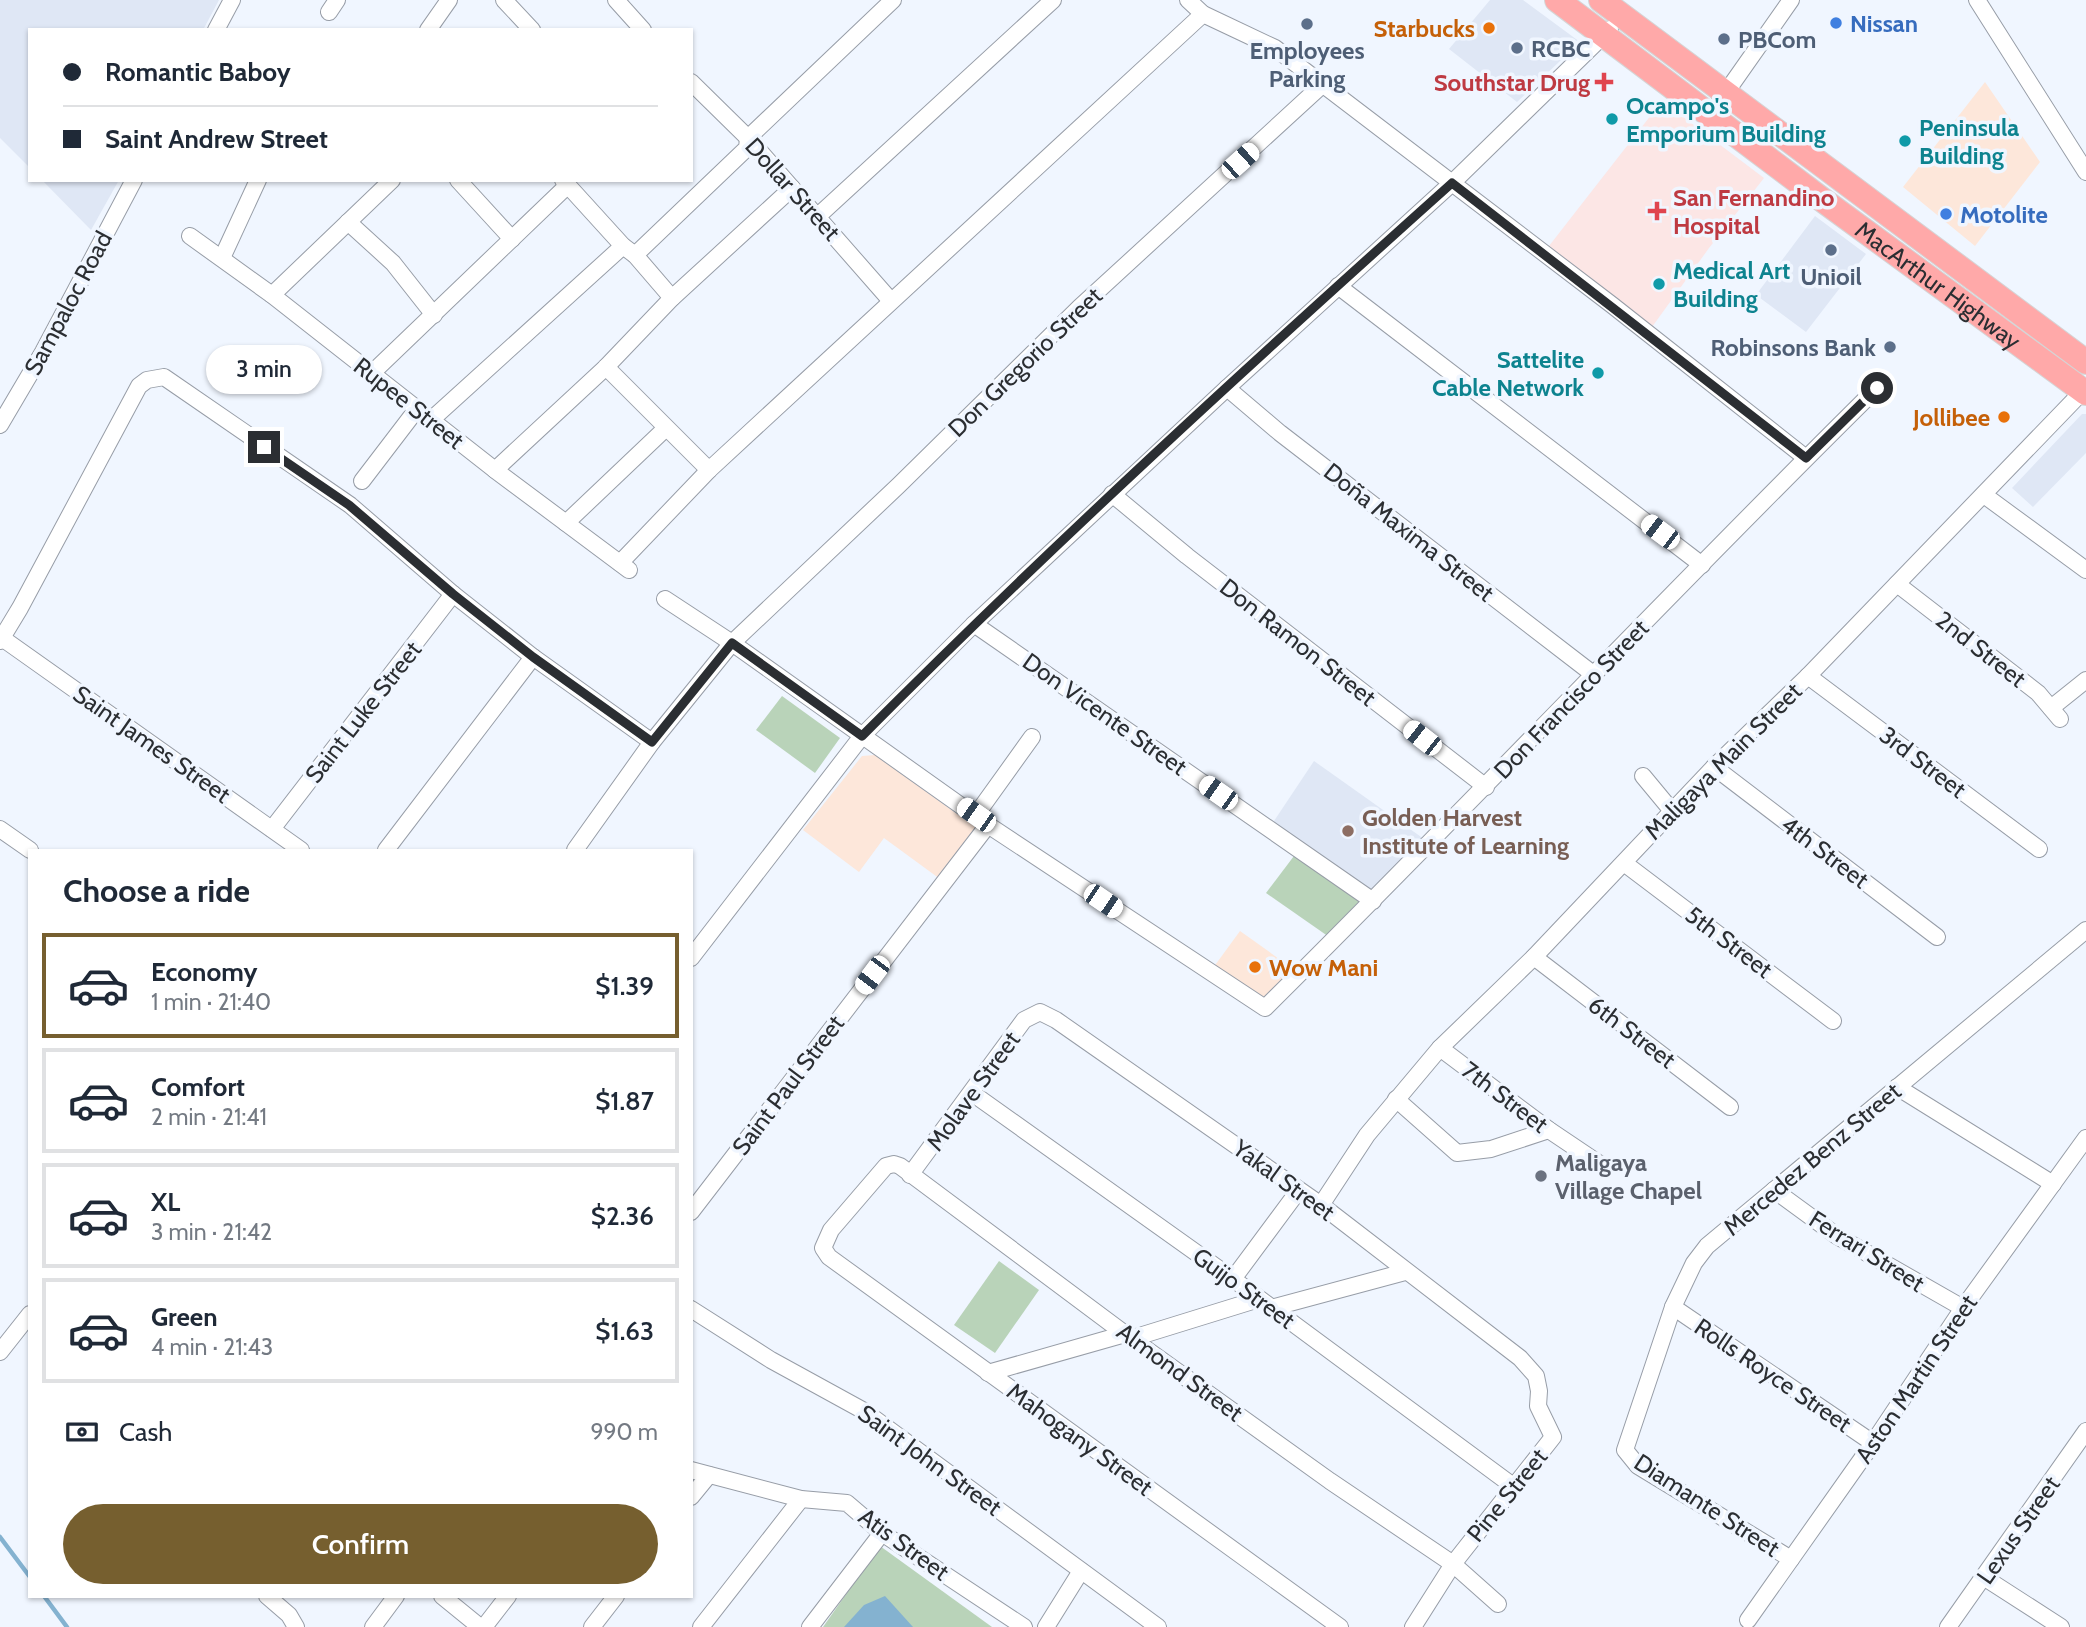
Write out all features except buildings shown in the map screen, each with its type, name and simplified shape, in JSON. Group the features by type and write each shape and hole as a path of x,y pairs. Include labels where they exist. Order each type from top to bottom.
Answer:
{"highway":[{"name":"MacArthur Highway","path":"1557,0 2085,392"},
{"name":"MacArthur Highway","path":"1601,0 2086,362"}],"street":[{"path":"217,28 232,0"},
{"path":"429,28 449,0"},
{"path":"504,0 530,28"},
{"path":"616,0 641,28"},
{"path":"431,420 747,148 748,138 893,0"},
{"path":"818,216 1053,0"},
{"path":"1188,0 1203,14 1275,48 1806,458"},
{"path":"1710,115 1791,0"},
{"path":"1977,0 2086,172"},
{"path":"606,368 709,470 1203,14"},
{"path":"693,955 862,736 974,624 1112,494 1452,183 1604,36 1621,15"},
{"name":"Dollar Street","path":"693,84 748,138 891,300"},
{"name":"Don Gregorio Street","path":"576,849 652,742 732,643 899,485 1079,308 1322,85"},
{"name":"Sampaloc Road","path":"0,425 43,352 133,182"},
{"path":"222,258 257,182"},
{"path":"272,295 390,182"},
{"path":"460,182 512,239"},
{"path":"371,374 572,184 672,298"},
{"path":"495,470 606,368 672,298 792,188"},
{"path":"348,222 393,263 434,314"},
{"name":"Rupee Street","path":"190,236 272,295 495,470 624,566 709,470"},
{"path":"1338,286 1702,565"},
{"path":"1,640 139,386 156,377 169,378 349,505 453,594 533,657 652,742"},
{"name":"Doña Maxima Street","path":"1227,388 1280,433 1593,674"},
{"name":"Don Francisco Street","path":"982,820 1265,1008 1877,388"},
{"name":"Maligaya Main Street","path":"1321,1205 1367,1135 1440,1048 1534,957 1714,767 1808,676 2085,392"},
{"path":"362,481 417,409"},
{"path":"566,523 666,428"},
{"name":"Don Ramon Street","path":"1112,494 1187,556 1486,787"},
{"path":"1984,495 2086,570"},
{"name":"2nd Street","path":"1897,584 2038,693 2056,713 2086,680"},
{"name":"Saint Luke Street","path":"272,829 453,594"},
{"path":"665,599 732,643 982,820"},
{"name":"Don Vicente Street","path":"974,624 1373,901"},
{"name":"Saint James Street","path":"1,640 300,849"},
{"path":"387,849 533,657"},
{"name":"3rd Street","path":"1808,676 2039,849"},
{"name":"Saint Paul Street","path":"693,1209 982,820 1032,737"},
{"name":"4th Street","path":"1714,767 1937,937"},
{"path":"1643,776 1672,811"},
{"path":"0,829 29,849"},
{"name":"5th Street","path":"1624,863 1833,1021"},
{"name":"Mercedez Benz Street","path":"1625,1450 1673,1307 1695,1263 1707,1246 2086,930"},
{"name":"6th Street","path":"1534,957 1730,1107"},
{"name":"Molave Street","path":"910,1175 1024,1020 1040,1012"},
{"name":"Yakal Street","path":"1040,1012 1056,1020 1321,1205 1520,1358"},
{"name":"7th Street","path":"1440,1048 1549,1130 1605,1167"},
{"path":"1897,1087 2053,1184"},
{"name":"Guijo Street","path":"972,1093 1233,1279 1513,1486"},
{"path":"1396,1099 1457,1153 1491,1149 1549,1130"},
{"name":"Aston Martin Street","path":"1748,1620 1873,1443 1963,1308 2086,1138"},
{"name":"Mahogany Street","path":"910,1175 894,1164 886,1166 831,1230 823,1248 829,1257 1340,1627"},
{"name":"Almond Street","path":"910,1175 1330,1481 1453,1564 1499,1604"},
{"path":"1233,1279 1299,1190"},
{"name":"Ferrari Street","path":"1774,1190 1837,1236 1963,1308"},
{"path":"988,1373 1129,1336 1405,1272"},
{"name":"Rolls Royce Street","path":"1673,1307 1873,1443"},
{"name":"Saint John Street","path":"693,1310 771,1360 864,1411 1150,1625"},
{"path":"0,1352 28,1317"},
{"name":"Pine Street","path":"1413,1627 1453,1564 1553,1437 1538,1406 1536,1376 1520,1358"},
{"name":"Lexus Street","path":"1948,1627 2086,1431"},
{"name":"Diamante Street","path":"1625,1450 1638,1465 1791,1559"},
{"name":"Atis Street","path":"693,1471 801,1499 847,1503 881,1534 1024,1627"},
{"path":"693,1495 709,1475"},
{"path":"701,1627 801,1499"},
{"path":"810,1627 881,1534"},
{"path":"1046,1627 1081,1571"},
{"path":"1985,1578 2061,1627"},
{"path":"270,1598 292,1621"},
{"path":"373,1627 395,1598"},
{"path":"445,1598 482,1627 506,1598"},
{"path":"592,1627 614,1598"}],"shaded area":[{"path":"0,0 219,0 204,28 28,28 28,166 0,138"},
{"path":"1490,0 1523,0 1580,42 1517,102 1449,49"},
{"path":"1985,82 2040,162 1975,246 1903,187"},
{"name":"San Fernandino Hospital","path":"1662,101 1764,178 1652,327 1549,246"},
{"path":"44,182 118,182 91,230"},
{"path":"1815,216 1866,254 1806,332 1756,295"},
{"path":"2082,414 2086,414 2086,453 2033,507 2012,488"},
{"path":"875,755 978,829 940,879 884,838 859,872 803,830 862,756"},
{"name":"Golden Harvest Institute of Learning","path":"1314,761 1424,839 1383,889 1368,890 1272,824"},
{"path":"1240,931 1296,971 1271,1000 1260,1000 1213,968"}],"green space":[{"path":"782,696 840,738 815,773 756,730"},
{"path":"1297,852 1370,902 1332,939 1266,893"},
{"path":"999,1261 1039,1290 995,1353 954,1325"},
{"path":"880,1546 992,1627 823,1627"}],"water":[{"path":"885,1596 913,1627 844,1627 864,1605"}],"waterway":[{"path":"0,1537 28,1574"},
{"path":"45,1598 67,1627"}],"place":[{"name":"Nissan","path":"1836,23"},
{"name":"Employees Parking","path":"1307,24"},
{"name":"Starbucks","path":"1489,28"},
{"name":"PBCom","path":"1724,39"},
{"name":"RCBC","path":"1517,48"},
{"name":"Southstar Drug","path":"1604,82"},
{"name":"Ocampo's Emporium Building","path":"1612,119"},
{"name":"Peninsula Building","path":"1905,141"},
{"name":"San Fernandino Hospital","path":"1657,211"},
{"name":"Motolite","path":"1946,214"},
{"name":"Unioil","path":"1831,250"},
{"name":"Medical Art Building","path":"1659,284"},
{"name":"Robinsons Bank","path":"1890,347"},
{"name":"Sattelite Cable Network","path":"1598,373"},
{"name":"Jollibee","path":"2004,417"},
{"name":"Golden Harvest Institute of Learning","path":"1348,831"},
{"name":"Wow Mani","path":"1255,967"},
{"name":"Maligaya Village Chapel","path":"1541,1176"}],"route":[{"path":"264,447 349,505 453,594 533,657 652,742 732,643 862,736 974,624 1112,494 1452,183 1806,458 1877,388"}]}
